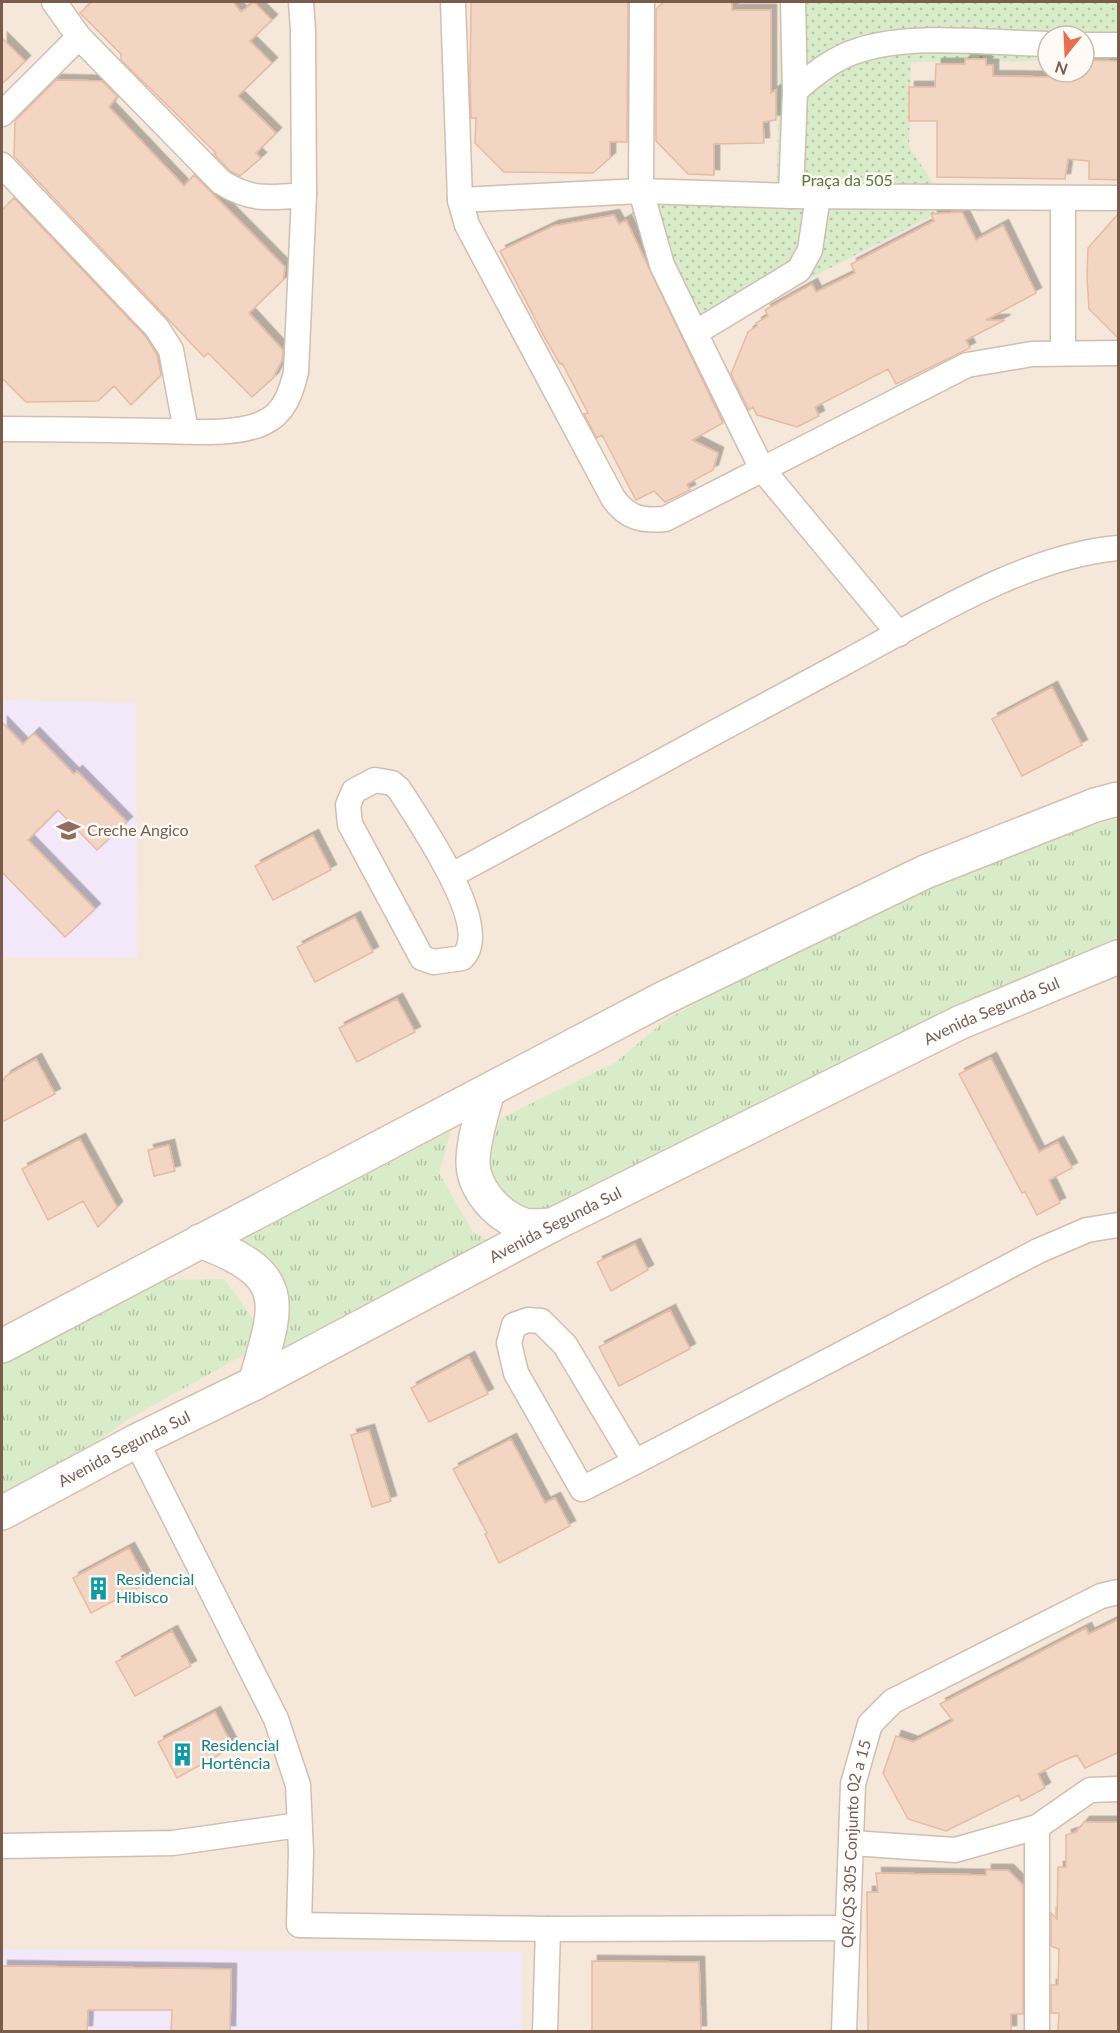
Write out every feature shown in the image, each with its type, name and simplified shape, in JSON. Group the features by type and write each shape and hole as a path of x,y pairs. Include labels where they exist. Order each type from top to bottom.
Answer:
{"main road":[{"path":"2,1346 662,999 925,872 1095,805 1119,799"},
{"name":"Avenida Segunda Sul","path":"2,1513 136,1441 255,1383 552,1225 959,1023 1119,957"},
{"path":"489,1091 476,1137 473,1162 477,1186 496,1209 525,1225 552,1225"},
{"path":"200,1241 234,1254 256,1270 271,1291 274,1315 255,1383"}],"street":[{"path":"54,2 79,37 221,182 238,193 254,198 304,195"},
{"path":"2,429 186,431 245,429 262,424 277,414 290,395 296,372 304,195 301,2"},
{"path":"453,2 460,200 467,225 622,512 647,520 665,519 967,365 1032,354 1119,353"},
{"path":"642,2 641,191 662,265 762,469 899,634"},
{"path":"791,196 795,91 793,2"},
{"path":"2,114 79,37"},
{"path":"795,91 815,73 837,60 859,50 883,44 914,42 1036,44"},
{"path":"1096,45 1119,45"},
{"path":"2,165 157,328 171,350 186,431"},
{"path":"460,200 641,191 791,196 1119,198"},
{"path":"695,333 799,270 810,250 818,196"},
{"path":"1063,199 1063,352"},
{"path":"452,875 959,603 1046,562 1086,551 1119,548"},
{"path":"375,780 392,783 399,789 452,875 471,934 470,947 462,958 434,962 422,958 350,824 348,805 354,791 375,780"},
{"path":"635,1461 565,1345 541,1321 528,1320 514,1325 509,1342 516,1372 582,1489 1038,1251 1087,1230 1119,1225"},
{"path":"136,1441 276,1719 298,1785 299,1925 548,1929 848,1928"},
{"name":"QR/QS 305 Conjunto 02 a 15","path":"844,2031 853,1784 870,1724 893,1701 1101,1596 1119,1592"},
{"path":"852,1843 955,1850 1037,1827 1090,1790 1119,1789"},
{"path":"2,1846 173,1843 299,1825"},
{"path":"1037,1827 1037,2031"},
{"path":"545,2031 548,1929"}],"shaded area":[{"path":"2,2 1118,2 1118,2031 2,2032"},
{"name":"Creche Angico","path":"2,700 136,703 137,958 2,957"},
{"path":"2,1949 522,1952 521,2031 2,2032"}],"green space":[{"name":"Praça da 505","path":"780,2 1118,2 1118,61 1096,61 1096,24 1036,24 1036,61 911,62 909,147 949,207 690,340 652,277 632,212 638,183 777,188"},
{"path":"1118,819 1118,949 555,1214 521,1214 500,1196 487,1164 500,1119 616,1062 666,1020 844,921 1057,835"},
{"path":"451,1131 439,1173 473,1232 500,1247 282,1354 289,1307 266,1269 235,1243"},
{"path":"224,1279 256,1323 249,1352 125,1421 66,1465 2,1498 2,1362 164,1280"}],"building":[{"path":"92,2 233,2 241,12 254,2 272,20 250,41 272,63 238,96 276,133 256,153 261,158 240,176 230,171 214,154 216,153 121,60 121,54 80,13"},
{"path":"471,2 628,2 627,142 610,142 610,158 593,173 504,172 475,143 476,118 471,118 470,83"},
{"path":"664,2 732,2 732,10 771,10 771,93 776,90 776,120 763,122 764,143 714,144 714,175 688,174 656,141 656,9"},
{"path":"2,38 25,61 2,84"},
{"path":"965,59 986,59 986,65 993,65 993,76 1036,77 1036,84 1096,84 1096,60 1119,61 1119,180 1089,179 1089,161 1068,159 1065,179 937,177 937,121 909,121 909,87 935,87 936,64 965,64"},
{"path":"56,80 102,81 117,96 109,107 184,186 194,175 285,267 283,280 249,313 283,350 282,360 273,378 252,397 208,353 204,357 14,156 15,121"},
{"path":"14,198 146,337 157,355 161,375 131,405 114,386 98,401 26,402 2,378 2,210"},
{"path":"962,212 976,240 1003,225 1036,293 986,320 1005,320 966,340 970,348 896,384 888,369 815,407 819,416 797,427 757,415 753,407 749,410 731,374 748,332 757,326 756,323 768,316 765,310 812,284 816,292 855,273 851,264 934,221 931,214"},
{"path":"1119,213 1119,339 1089,309 1087,277 1088,248"},
{"path":"614,215 619,224 626,220 723,423 692,440 718,453 713,470 687,484 690,490 665,502 654,491 636,500 602,435 597,438 584,414 588,413 562,363 560,364 546,340 500,251 553,226"},
{"path":"1052,687 1082,745 1022,776 992,719"},
{"path":"2,722 23,744 34,733 74,774 77,771 127,822 97,850 58,810 28,840 95,909 65,937 2,872"},
{"path":"313,835 331,870 273,900 255,866"},
{"path":"355,917 373,952 315,982 297,947"},
{"path":"397,999 415,1032 357,1062 339,1028"},
{"path":"991,1058 1039,1152 1058,1142 1072,1168 1049,1180 1060,1203 1037,1215 1025,1192 1022,1193 959,1074"},
{"path":"36,1059 55,1094 2,1122 2,1082 6,1076"},
{"path":"80,1139 117,1207 98,1227 83,1201 48,1220 22,1169"},
{"path":"169,1145 175,1171 154,1176 148,1150"},
{"path":"635,1244 648,1270 611,1291 597,1262"},
{"path":"670,1310 690,1349 619,1386 599,1347"},
{"path":"469,1357 488,1394 429,1422 411,1388"},
{"path":"369,1430 391,1501 372,1507 351,1435"},
{"path":"511,1439 545,1503 555,1498 570,1526 499,1563 485,1534 487,1533 453,1469"},
{"name":"Residencial Hibisco","path":"129,1548 148,1583 91,1613 73,1578"},
{"path":"1119,1619 1119,1752 1085,1768 1077,1755 1058,1763 1038,1774 1045,1788 1021,1801 1019,1795 946,1831 908,1819 883,1773 896,1736 913,1742 953,1721 940,1704 1086,1628 1089,1634"},
{"path":"172,1631 191,1666 135,1696 116,1662"},
{"name":"Residencial Hortência","path":"215,1712 233,1747 177,1778 158,1742"},
{"path":"1084,1822 1119,1822 1119,2031 1058,2031 1059,2013 1051,2013 1051,1985 1058,1985 1059,1949 1051,1946 1051,1913 1057,1919 1058,1867 1066,1867 1066,1835 1076,1832"},
{"path":"986,1870 1008,1870 1023,1885 1023,2014 1011,2014 1011,2031 868,2031 867,1892 878,1892 876,1873 986,1875"},
{"path":"592,1961 699,1962 701,2031 592,2031"},
{"path":"2,1966 231,1969 230,2031 171,2031 172,2010 88,2010 87,2031 2,2031"}],"place":[{"name":"Creche Angico","path":"69,830"},
{"name":"Residencial Hibisco","path":"98,1588"},
{"name":"Residencial Hortência","path":"183,1754"}]}
